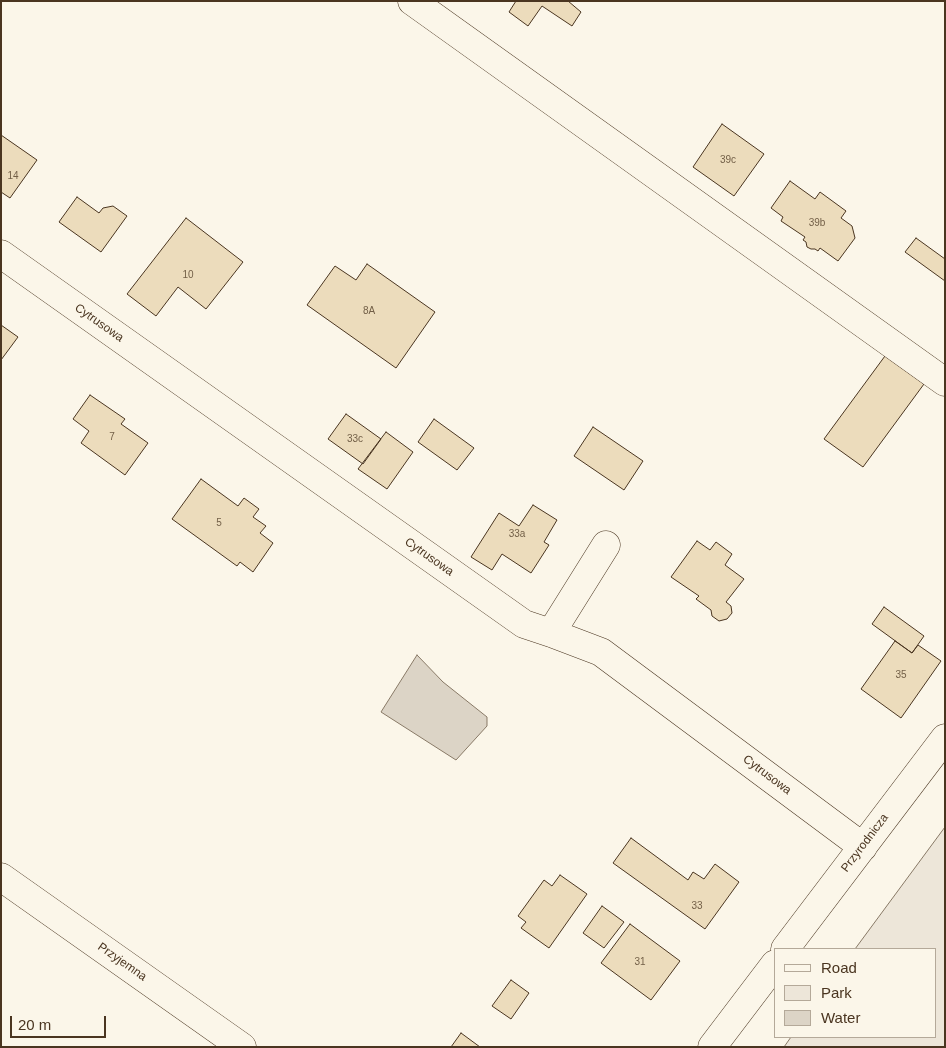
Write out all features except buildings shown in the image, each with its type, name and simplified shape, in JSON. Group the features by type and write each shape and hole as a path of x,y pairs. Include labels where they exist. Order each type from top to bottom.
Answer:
{"street":[{"path":"412,1 945,382"},
{"name":"Cytrusowa","path":"1,254 524,624 601,652 863,847"},
{"path":"551,633 606,546"},
{"name":"Przyrodnicza","path":"787,948 945,738"},
{"name":"Przyjemna","path":"1,878 242,1047"},
{"path":"712,1047 774,965"}],"green space":[{"path":"945,827 945,1047 784,1047 790,1038 936,1038 936,948 856,948"}],"water":[{"path":"417,655 443,682 487,717 487,726 456,760 381,712"}]}
